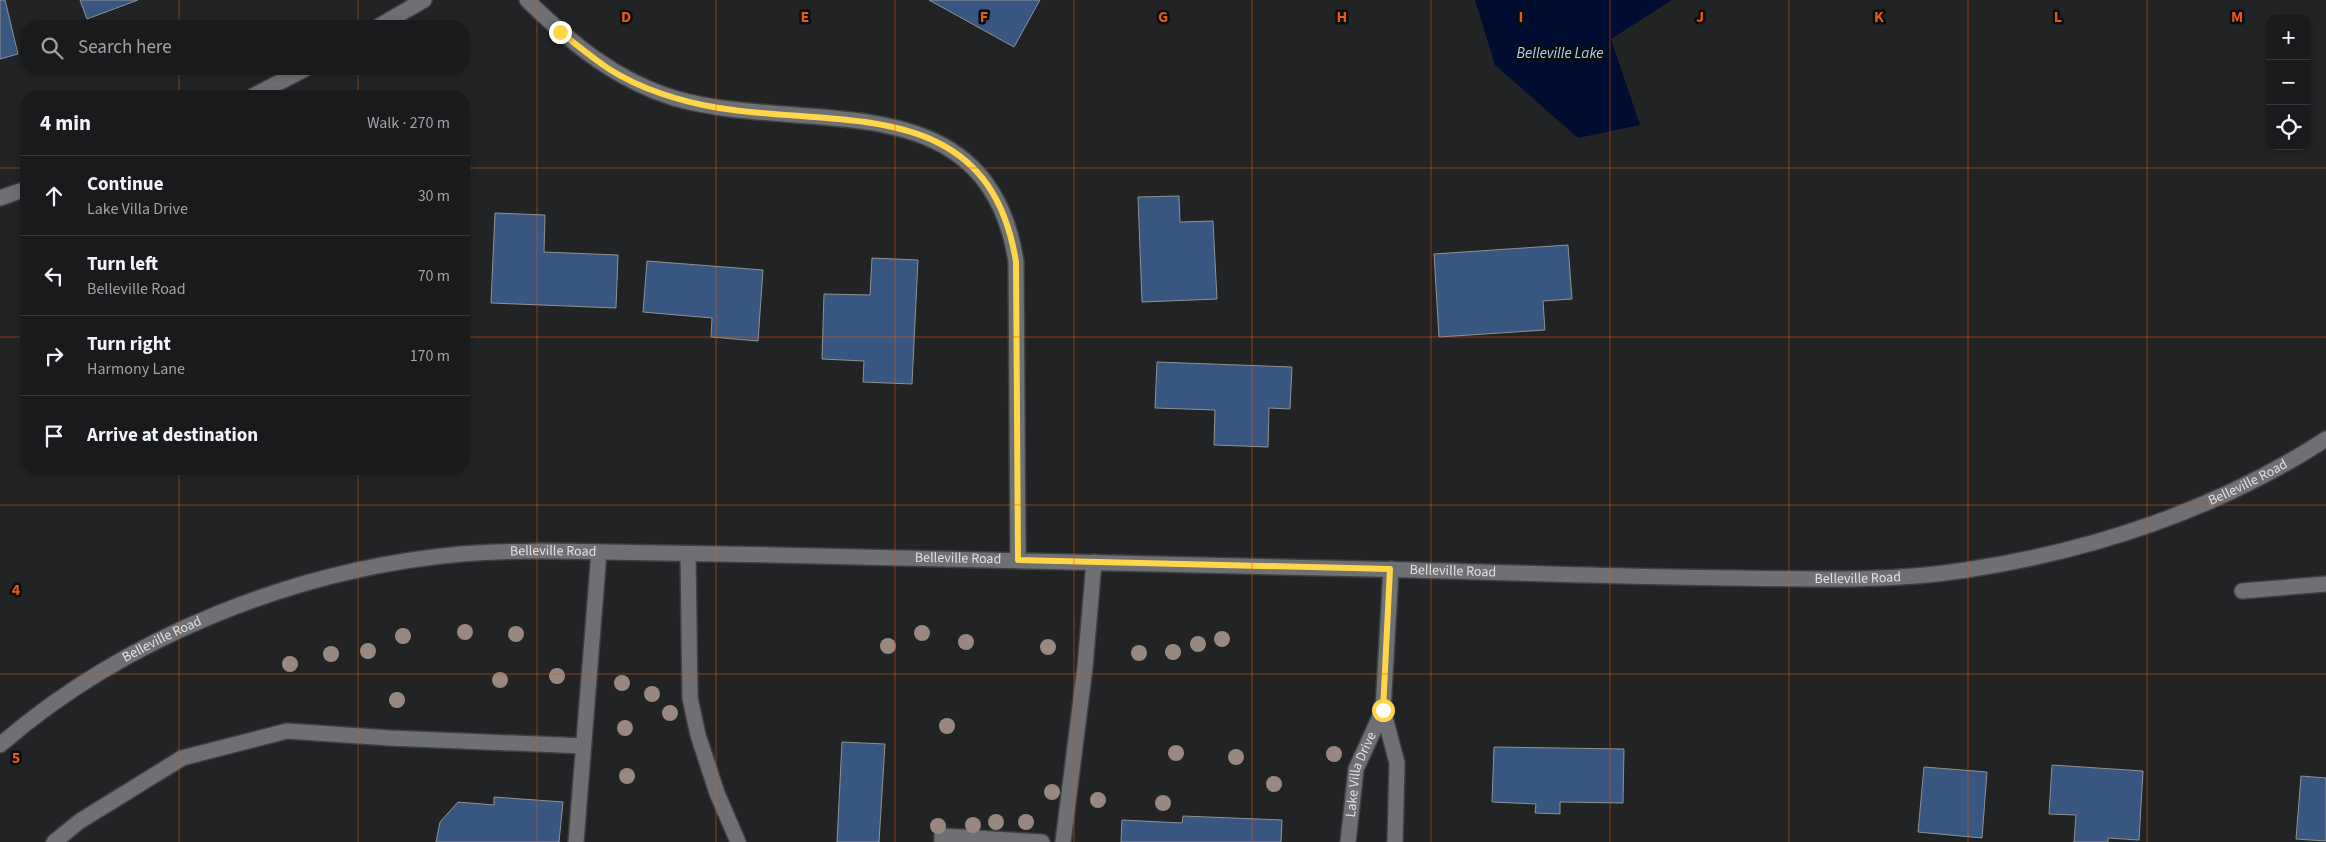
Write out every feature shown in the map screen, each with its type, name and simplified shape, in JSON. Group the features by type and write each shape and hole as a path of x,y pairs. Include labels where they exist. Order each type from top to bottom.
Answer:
{"main road":[{"path":"389,20 424,0"},
{"path":"527,0 560,32 610,69 641,85 673,98 718,108 887,124 923,134 944,145 963,159 980,176 1004,215 1012,238 1016,262 1018,560"},
{"path":"264,90 293,75"},
{"path":"0,198 20,192"},
{"name":"Belleville Road","path":"0,744 76,688 140,651 207,618 277,592 331,577 404,561 459,554 515,550 1018,560 1652,577 1888,578 1965,570 2060,552 2154,524 2240,487 2326,439"},
{"path":"576,842 600,552"},
{"path":"688,554 690,698 698,735 717,793 738,842"},
{"path":"1063,842 1085,667 1094,562"},
{"name":"Lake Villa Drive","path":"1390,569 1383,710 1397,763 1395,842"},
{"path":"2242,591 2326,584"},
{"name":"Lake Villa Drive","path":"1348,842 1356,769 1383,710"},
{"path":"54,842 80,821 182,758 287,730 390,738 584,746"},
{"path":"942,842 942,836 1042,842"}],"water":[{"name":"Belleville Lake","path":"1475,0 1672,0 1611,39 1640,125 1578,138 1495,65"}],"building":[{"path":"0,0 5,0 18,54 0,59"},
{"path":"80,0 138,0 87,19"},
{"path":"929,0 1040,0 1014,47"},
{"path":"1179,196 1180,222 1213,221 1217,299 1142,302 1138,197"},
{"path":"495,213 545,215 544,252 618,255 616,308 491,303"},
{"path":"1568,245 1572,299 1543,301 1545,330 1439,337 1434,254"},
{"path":"872,258 918,260 912,384 863,382 864,361 822,359 824,294 870,295"},
{"path":"647,261 763,270 758,341 711,337 712,318 643,312"},
{"path":"1157,362 1292,367 1290,409 1269,408 1268,447 1214,445 1215,410 1155,408"},
{"path":"842,742 885,744 879,842 837,842"},
{"path":"1494,747 1624,749 1623,803 1560,802 1560,814 1535,813 1536,804 1492,802"},
{"path":"2052,765 2143,771 2139,840 2108,838 2108,842 2074,842 2076,815 2049,814"},
{"path":"1924,767 1987,772 1982,838 1918,832"},
{"path":"2301,776 2326,778 2326,841 2296,839"},
{"path":"494,797 563,802 559,842 436,842 440,822 458,802 494,805"},
{"path":"1183,816 1282,820 1281,842 1121,842 1122,820 1182,823"}],"route":[{"path":"560,32 610,69 641,85 673,98 718,108 887,124 923,134 944,145 963,159 980,176 1004,215 1012,238 1016,262 1018,560 1390,569 1383,710"}]}
